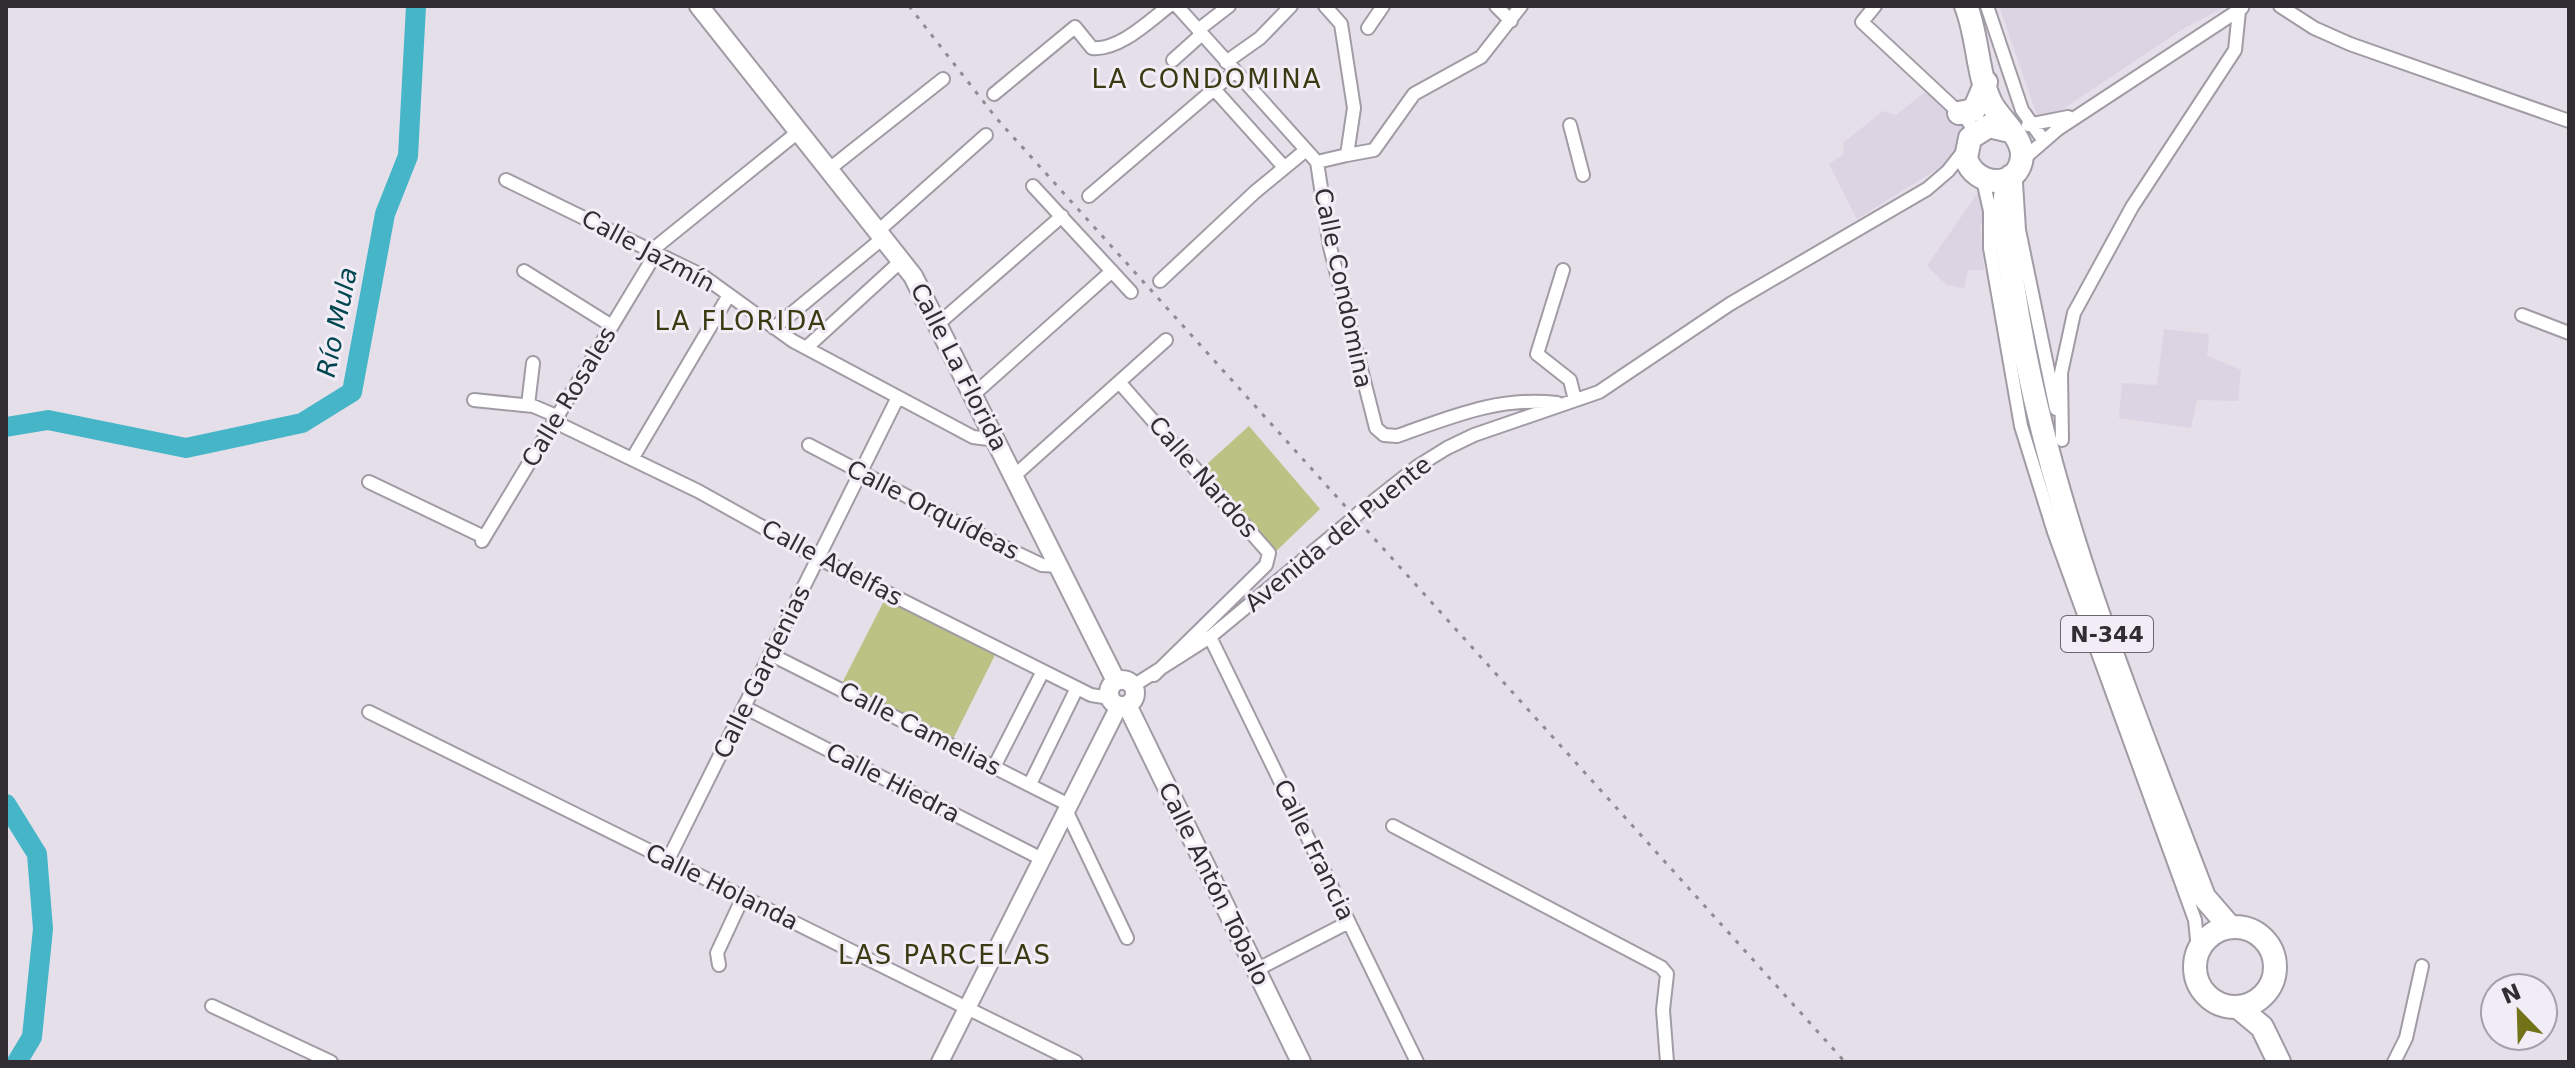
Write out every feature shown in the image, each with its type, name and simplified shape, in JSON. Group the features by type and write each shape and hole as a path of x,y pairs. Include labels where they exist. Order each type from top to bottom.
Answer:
{"highway":[{"path":"1966,6 1987,90 2021,147 2017,167 2004,195 2005,231"},
{"path":"1959,113 1974,110 1987,90"},
{"path":"1972,138 1985,115 1987,90"},
{"path":"1972,138 1994,126 2010,131"},
{"name":"N-344","path":"1972,138 1968,165 1995,196 2005,231 2020,329 2054,481 2204,897 2230,927 2252,930 2271,948 2275,974 2264,995 2262,1027"},
{"path":"1981,179 2000,181 2017,167"},
{"name":"N-344","path":"2204,897 2200,946 2194,966 2202,991 2224,1006 2238,1007 2262,1027 2279,1062"},
{"path":"2200,946 2214,932 2230,927"},
{"path":"2238,1007 2251,1004 2264,995"}],"main road":[{"name":"Calle La Florida","path":"699,6 901,261 938,324 1121,695"},
{"name":"Calle Antón Tobalo","path":"1121,695 1301,1062"}],"street":[{"path":"994,94 1075,27 1092,48 1101,49 1138,30 1169,6"},
{"name":"Calle Condomina","path":"1177,6 1317,162 1330,247 1376,428 1384,435 1397,436 1474,409 1525,399 1561,404"},
{"path":"1173,60 1229,6"},
{"path":"1089,196 1214,89 1230,67 1291,6"},
{"path":"1325,6 1341,24 1354,108 1347,155"},
{"path":"1368,28 1383,6"},
{"path":"1496,6 1511,21"},
{"path":"1317,162 1374,150 1414,94 1481,57 1521,6"},
{"path":"1875,6 1862,22 1959,113 1972,138"},
{"path":"1987,6 2022,110 2044,141"},
{"path":"2280,6 2314,28 2350,44 2569,121"},
{"path":"2242,8 2235,50 2132,207 2074,313 2061,373 2062,440 2019,230 2015,188 2017,167 2044,141 2242,8"},
{"path":"828,170 943,79"},
{"path":"1214,89 1284,167"},
{"path":"2010,131 2087,111"},
{"path":"1570,125 1583,175"},
{"path":"1264,145 1284,127"},
{"name":"Calle Rosales","path":"369,482 483,539 654,252 798,132"},
{"path":"774,328 880,235 986,135"},
{"name":"Avenida del Puente","path":"1927,189 1956,163 1972,138"},
{"path":"1160,281 1306,150"},
{"name":"Avenida del Puente","path":"1121,695 1210,637 1360,512 1418,466 1447,448 1474,435 1599,392 1631,374 1730,304 1927,189 1958,177 1981,179"},
{"path":"1981,179 1990,211 1990,248 2021,426 2054,532 2195,920 2200,946"},
{"name":"Calle Jazmín","path":"506,180 703,276 806,348 973,437 996,440"},
{"path":"1033,186 1131,292"},
{"path":"938,324 1062,216"},
{"path":"806,348 901,261"},
{"path":"1563,270 1537,354 1570,380 1575,400"},
{"path":"524,271 612,326"},
{"path":"973,395 1112,271"},
{"path":"632,459 729,295"},
{"path":"2522,315 2569,333"},
{"path":"1014,476 1166,340"},
{"path":"528,405 533,363"},
{"name":"Calle Nardos","path":"1119,382 1269,553 1266,565 1154,675"},
{"name":"Calle Gardenias","path":"668,860 898,397"},
{"name":"Calle Adelfas","path":"474,400 528,405 818,558 1077,688 1099,698 1121,695"},
{"name":"Calle Orquídeas","path":"809,445 1042,565 1058,566"},
{"name":"Calle Francia","path":"1210,637 1417,1062"},
{"name":"Calle Camelias","path":"770,654 1030,784 1068,807"},
{"path":"994,767 1043,671"},
{"path":"1030,784 1077,688"},
{"path":"940,1062 1121,695"},
{"name":"Calle Hiedra","path":"744,707 1042,859"},
{"name":"Calle Holanda","path":"369,712 1076,1062"},
{"path":"1068,807 1127,938"},
{"path":"1393,826 1661,967 1667,974 1663,1010 1667,1062"},
{"path":"719,965 717,953 743,897"},
{"path":"1256,970 1349,922"},
{"path":"2394,1062 2406,1038 2422,966"},
{"path":"212,1006 331,1062"}],"shaded area":[{"path":"1999,6 2227,6 2181,30 2057,113 2037,115"},
{"path":"1925,92 1967,127 1955,158 1857,219 1829,164 1844,154 1843,143 1883,111 1896,115"},
{"path":"1979,191 1986,216 1980,227 1984,270 1968,270 1964,288 1947,285 1927,266"},
{"path":"2164,329 2209,334 2207,356 2241,370 2238,401 2197,400 2191,428 2119,418 2122,383 2157,385"}],"green space":[{"path":"1249,426 1320,509 1269,558 1198,472"},
{"path":"888,593 998,649 950,745 839,689"}],"waterway":[{"name":"Río Mula","path":"6,427 48,420 186,448 302,423 352,392 385,214 408,156 416,6"},
{"name":"Río Mula","path":"6,804 37,854 43,929 32,1037 17,1062"}],"railway":[{"path":"909,6 997,119 1845,1062"}],"district":[{"name":"LA CONDOMINA","path":"1207,79"},
{"name":"LA FLORIDA","path":"741,321"},
{"name":"LAS PARCELAS","path":"945,955"}]}
